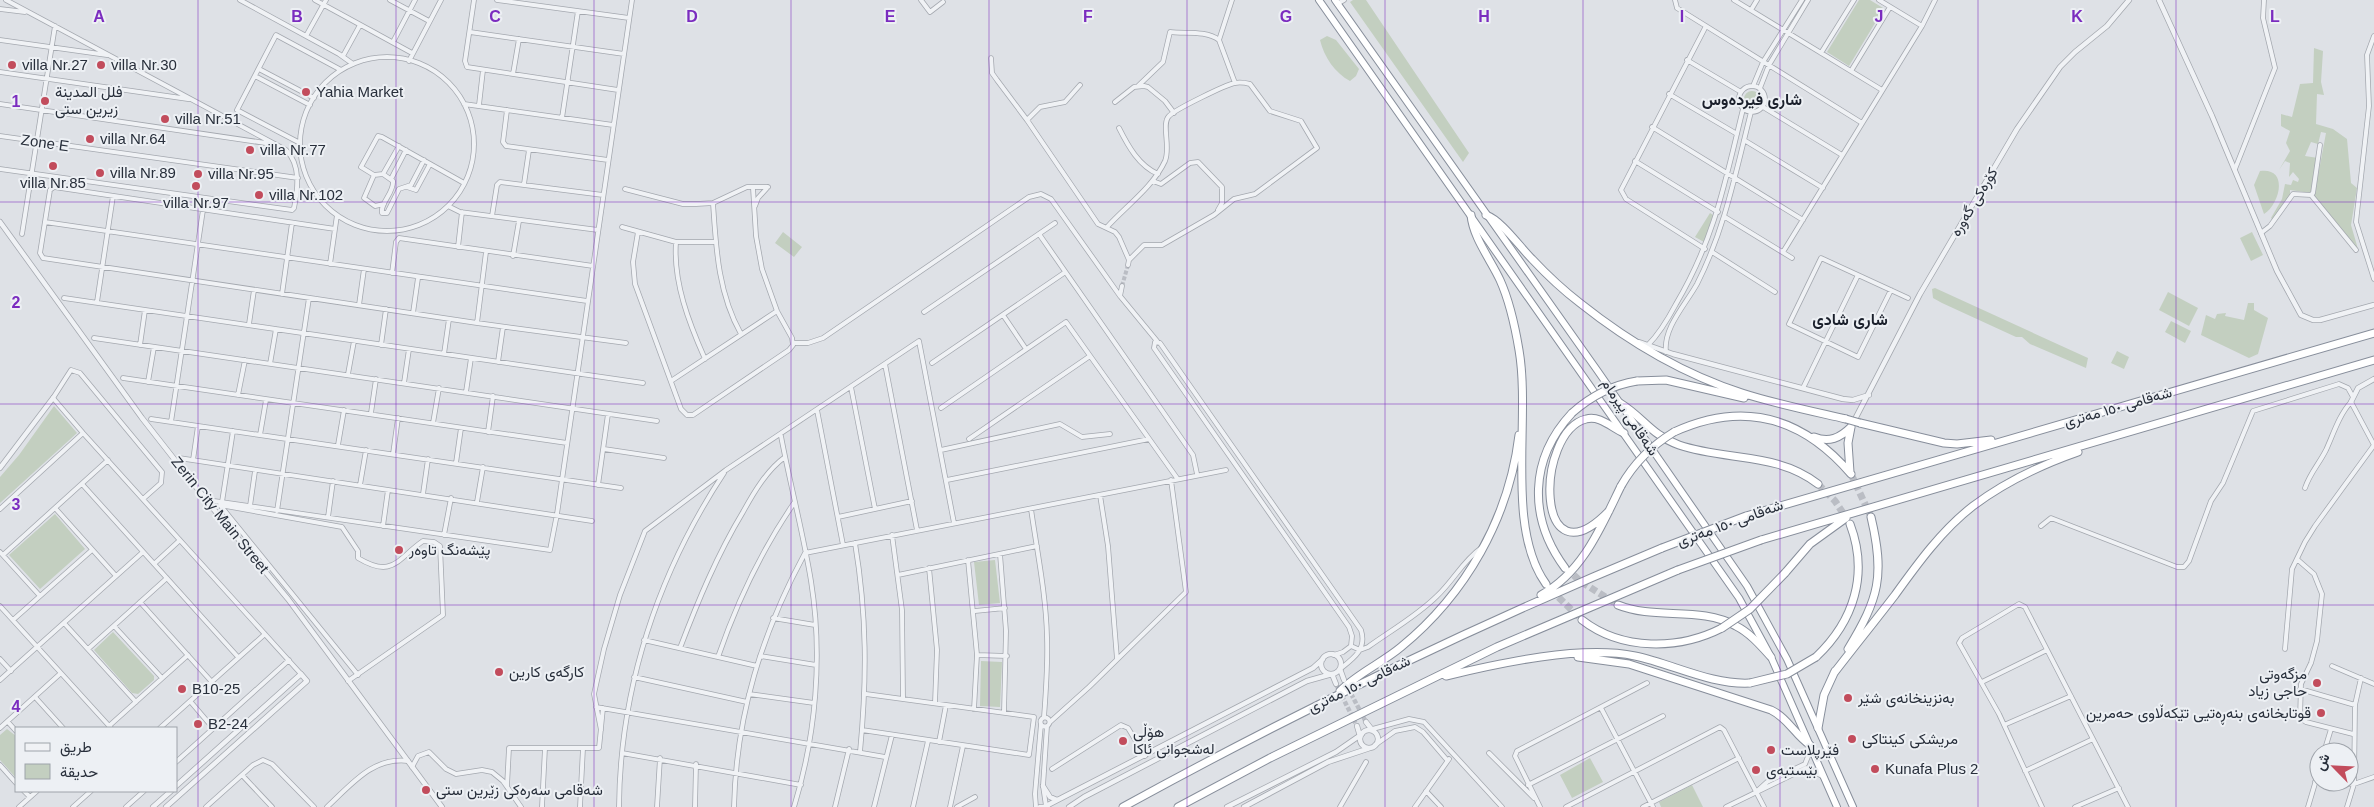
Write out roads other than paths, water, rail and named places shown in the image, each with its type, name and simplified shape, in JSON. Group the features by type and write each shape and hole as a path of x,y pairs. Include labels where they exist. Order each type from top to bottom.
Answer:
{"highway":[{"name":"شەقامی پیرمام","path":"1319,0 1739,598 1772,657 1837,807"},
{"name":"شەقامی پیرمام","path":"1336,2 1369,50 1381,63 1747,586 1787,659 1853,807"},
{"path":"1471,215 1472,227 1501,282 1513,316 1520,353 1525,530 1532,559 1546,584"},
{"path":"1486,215 1495,220 1532,259 1579,302 1640,347 1696,375 1772,402"},
{"name":"شەقامی ١٥٠ مەتری","path":"1123,807 1336,695 1515,610 1662,548 1746,516 2374,333"},
{"name":"شەقامی ١٥٠ مەتری","path":"1178,807 1279,754 1497,647 1678,570 1761,540 2374,360"},
{"path":"1565,568 1552,550 1544,533 1540,517 1538,491 1542,466 1551,442 1572,413 1586,401 1602,392 1637,381 1666,380 1772,402 1944,443 1957,444 2013,437"},
{"path":"1620,403 1630,409 1649,429 1668,441 1689,448 1774,462 1803,474 1818,484"},
{"path":"1336,695 1350,681 1400,648 1427,623 1460,585 1485,544 1505,500 1511,479 1522,408"},
{"path":"1515,610 1554,587 1573,570 1587,551 1621,486 1644,455 1674,432 1714,418 1734,416 1768,418 1825,440 1841,436 1851,427"},
{"path":"1609,511 1591,528 1574,532 1562,527 1556,521 1550,506 1552,467 1568,433 1580,422 1594,419 1603,421 1624,433"},
{"path":"1805,433 1851,474 1848,448 1851,427"},
{"path":"1834,673 1938,539 1973,506 2032,469 2135,430"},
{"path":"1582,620 1595,629 1616,638 1651,644 1702,638 1722,628 1750,609 1821,534 1857,512"},
{"path":"1818,728 1824,695 1834,673 1866,620 1875,595 1879,563 1871,517"},
{"path":"1431,679 1490,665 1587,653 1620,654 1726,681 1750,683 1787,674 1816,658 1840,631 1854,601 1858,588 1859,564 1856,542 1850,524"},
{"path":"1618,605 1638,610 1726,621 1747,633 1772,657"},
{"path":"1565,656 1629,664 1771,710 1785,718 1801,739 1811,746"}],"street":[{"path":"0,169 292,210 296,198 298,178 291,156 286,150 6,0"},
{"path":"240,0 343,56 353,64"},
{"path":"315,0 324,2 360,25 412,53"},
{"path":"390,0 429,21"},
{"path":"393,42 415,0"},
{"path":"409,60 440,0"},
{"path":"474,0 465,64 468,68 618,90"},
{"path":"496,0 629,18"},
{"path":"214,501 548,550 551,547 632,0"},
{"path":"921,0 930,12 943,2"},
{"path":"1218,40 1232,0"},
{"path":"1336,2 1344,0"},
{"path":"1675,0 1677,8 1862,122"},
{"path":"1734,0 1882,90"},
{"path":"1751,10 1757,0"},
{"path":"1753,86 1763,62 1802,0"},
{"path":"1760,88 1769,66 1808,0"},
{"path":"1821,53 1854,0"},
{"path":"1879,0 1922,26"},
{"path":"1783,252 1922,26 1936,0"},
{"name":"کۆرەکی گەورە","path":"1851,427 1920,294 2017,129 2060,67 2107,26 2129,0"},
{"path":"2159,0 2235,169 2277,272 2298,309 2307,319 2320,320 2374,305"},
{"path":"2235,169 2275,68 2263,18 2264,0"},
{"path":"306,36 324,2"},
{"path":"1851,71 1890,7"},
{"path":"0,9 28,12"},
{"path":"562,118 578,11"},
{"path":"343,56 360,25"},
{"path":"22,234 54,26"},
{"path":"1705,249 1623,196 1622,188 1669,94 1706,26"},
{"path":"470,32 624,54"},
{"path":"1115,102 1138,86 1163,62 1170,32 1208,34 1218,40 1235,83"},
{"path":"300,143 237,110 276,35 342,70"},
{"path":"2374,36 2367,55 2370,106 2356,222 2374,279"},
{"path":"513,74 519,39"},
{"path":"0,40 109,55"},
{"path":"378,58 409,60 426,67 442,77 464,104 470,117 474,144 473,158 464,183 448,206 425,222 398,230 366,228 337,215 316,194 309,182 300,153 302,123 310,105 324,84 342,70 353,64 378,58"},
{"path":"991,58 992,73 1027,120 1098,224 1107,227 1119,237 1128,262 1144,245 1162,245 1217,212 1234,199 1255,194 1317,148 1300,121 1270,111 1250,84 1235,83 1218,89 1174,113 1167,119 1168,153 1158,174 1107,227"},
{"path":"1687,60 1741,92"},
{"path":"259,69 314,98"},
{"path":"479,106 483,70"},
{"path":"0,72 192,100"},
{"path":"255,76 310,105"},
{"path":"1027,120 1038,108 1065,102 1080,85"},
{"path":"1138,86 1148,87 1171,106 1174,113"},
{"path":"1648,345 1658,335 1683,293 1705,249 1729,174 1743,109 1739,100 1741,92 1748,87 1760,88 1765,96 1763,107 1758,111 1751,112 1743,109"},
{"path":"1669,94 1737,134"},
{"path":"0,104 275,144"},
{"path":"464,104 613,125"},
{"path":"1763,107 1842,155"},
{"path":"507,110 503,143 507,146 608,160"},
{"path":"1666,352 1667,333 1697,284 1712,252 1725,217 1736,179 1751,112"},
{"path":"1652,127 1803,220"},
{"path":"1120,128 1129,148 1146,168 1158,174"},
{"name":"Zone E","path":"0,136 298,178"},
{"path":"391,179 383,174 374,175 361,167 376,137 382,136 464,183"},
{"path":"1744,140 1823,188"},
{"path":"2311,195 2319,164 2320,145"},
{"path":"383,174 399,146"},
{"path":"406,150 391,179 393,187 381,212 384,215 387,213 399,190 411,185 424,160"},
{"path":"524,184 529,150"},
{"path":"291,156 300,153"},
{"path":"1635,161 1718,212"},
{"path":"1153,181 1162,184 1190,163 1198,162 1222,187 1222,203 1217,212"},
{"path":"407,187 416,190 430,164"},
{"path":"374,175 364,198 374,206 384,204"},
{"path":"492,216 498,183 524,184 603,195"},
{"path":"393,187 399,190"},
{"path":"625,189 683,204 713,203 747,187 768,187 758,198 754,210"},
{"path":"334,229 52,188 40,252 41,257 103,267 502,327 626,343"},
{"path":"753,188 761,263 777,311 793,343"},
{"path":"793,343 823,338 1029,197 1038,194 1047,195 1120,296 1157,341 1190,386 1358,625 1363,639 1360,650 1356,656 1332,674 1297,686 1084,797 1069,807"},
{"path":"2261,232 2270,226 2293,194 2311,195 2356,250"},
{"path":"97,302 112,196"},
{"path":"713,203 721,282 733,317 742,334"},
{"path":"448,206 462,212 518,221 598,230"},
{"path":"171,422 203,210"},
{"path":"458,247 462,212"},
{"path":"330,264 337,215"},
{"path":"1725,217 1792,258"},
{"path":"513,256 518,221"},
{"name":"Zerin City Main Street","path":"0,222 142,418 210,506 288,599 442,807"},
{"path":"45,222 418,278 587,301"},
{"path":"282,294 292,223"},
{"path":"924,312 1055,223"},
{"path":"622,227 676,242 716,242"},
{"path":"638,232 633,262 635,284 683,412 687,415 693,415 789,350 793,343"},
{"path":"1039,234 1064,273 1193,455 1197,474"},
{"path":"392,273 398,239 593,266"},
{"path":"676,242 676,267 679,286 705,359"},
{"path":"477,323 486,252"},
{"path":"1712,252 1775,292"},
{"path":"1891,290 1858,358 1789,324 1821,258 1891,290 1908,298"},
{"path":"359,305 364,269"},
{"path":"932,363 1064,273"},
{"path":"1803,388 1858,275"},
{"path":"412,313 418,278"},
{"path":"1120,296 1122,286"},
{"path":"249,324 254,290"},
{"path":"64,298 643,383"},
{"path":"277,511 309,298"},
{"path":"140,345 144,310"},
{"path":"381,345 386,310"},
{"path":"671,381 777,311"},
{"path":"1002,315 1026,349"},
{"path":"444,354 449,319"},
{"path":"940,408 1066,322 1176,478"},
{"path":"498,362 502,327"},
{"path":"270,364 276,329"},
{"path":"1624,335 1666,352 1849,400 1869,395"},
{"path":"94,338 657,421"},
{"path":"348,374 354,341"},
{"path":"601,730 596,707 595,689 608,633 645,532 726,470 781,436 919,341 954,524"},
{"path":"1157,341 1154,343 1154,348 1236,468 1349,627 1352,636 1351,646"},
{"path":"148,382 154,347"},
{"path":"404,383 409,349"},
{"path":"969,439 1090,356"},
{"path":"466,392 472,358"},
{"path":"238,395 245,360"},
{"path":"885,364 917,530"},
{"path":"0,468 53,398 69,372 74,369 80,372 162,472 161,482 143,498"},
{"path":"123,378 567,443"},
{"path":"371,413 376,379"},
{"path":"2305,488 2312,471 2325,452 2352,400 2362,385 2374,379"},
{"path":"2041,526 2051,518 2177,567 2184,567 2191,555 2211,501 2220,489 2253,411 2339,384 2348,388 2374,445 2304,542 2290,576 2285,649"},
{"path":"1184,390 1190,386"},
{"path":"851,387 875,509"},
{"path":"433,424 439,388"},
{"path":"488,432 494,396"},
{"path":"53,398 307,681 166,807"},
{"path":"260,435 266,400"},
{"path":"338,445 344,410"},
{"path":"817,410 843,545"},
{"path":"598,485 608,414"},
{"path":"393,454 398,418"},
{"path":"151,419 621,488"},
{"path":"941,450 1060,424 1082,437 1110,434"},
{"path":"193,460 198,426"},
{"path":"456,463 461,428"},
{"path":"222,502 233,431"},
{"path":"0,509 83,433"},
{"path":"781,436 811,582 815,626 816,665 810,742 801,785 794,807"},
{"path":"947,480 1149,439"},
{"path":"604,449 664,458"},
{"path":"360,485 366,450"},
{"path":"680,648 714,564 733,529 763,481 776,464 785,457"},
{"path":"180,458 255,471 557,514 592,521"},
{"path":"423,494 428,459"},
{"path":"40,596 2,553 108,460"},
{"path":"1236,468 1244,464"},
{"path":"477,502 483,467"},
{"path":"619,807 622,752 627,712 644,640 655,607 686,536 726,470"},
{"path":"805,553 1100,496 1176,478 1226,470"},
{"path":"250,506 255,471"},
{"path":"1041,724 1049,724 1186,592 1171,480"},
{"path":"328,518 333,481"},
{"path":"82,484 238,657"},
{"path":"382,526 388,490"},
{"path":"1100,496 1108,546 1117,659"},
{"path":"444,535 451,498"},
{"path":"838,517 912,501"},
{"path":"718,657 730,620 746,584 776,530 794,503"},
{"path":"347,680 443,615 440,546 434,542 423,542 398,563 381,568 374,567 358,558 358,551 342,527 220,505 357,673"},
{"path":"55,508 116,576"},
{"path":"1031,508 1047,636 1047,679 1044,718 1041,720 1034,798 1036,807"},
{"path":"892,536 898,575 904,654 903,698"},
{"path":"154,564 180,540"},
{"path":"855,543 865,620 866,694 860,752"},
{"path":"1351,646 1360,650 1368,647 1425,606 1445,587 1467,560 1485,544"},
{"path":"898,575 1036,546"},
{"path":"13,620 92,550"},
{"path":"0,680 143,552"},
{"path":"734,807 736,773 746,702 772,618 805,553"},
{"path":"1000,554 1007,656 1004,712"},
{"path":"968,560 975,611 977,655 974,709"},
{"path":"2298,560 2314,574 2322,594 2317,641 2312,663 2302,679 2300,689 2300,718 2331,729 2353,734"},
{"path":"929,568 937,650 935,703"},
{"path":"88,649 166,578"},
{"path":"140,602 211,681"},
{"path":"2042,807 2004,725 1982,682 1960,646 1960,640 2017,605 2025,608 2128,807"},
{"path":"0,606 110,727 188,655"},
{"path":"975,611 1005,608"},
{"path":"772,618 815,626"},
{"path":"64,623 136,702"},
{"path":"114,626 162,678"},
{"path":"161,727 265,634"},
{"path":"644,640 757,666"},
{"path":"1044,718 1048,718 1049,724 1043,786 1045,807 1313,668 1327,656 1334,655 1351,646"},
{"path":"1982,682 2047,650"},
{"path":"977,655 1007,656"},
{"path":"1334,655 1340,660 1340,668 1344,680"},
{"path":"760,656 816,665"},
{"path":"0,659 11,671"},
{"path":"1323,659 1323,669 1332,674 1336,684"},
{"path":"178,760 289,660"},
{"path":"2332,666 2374,684"},
{"path":"0,728 61,673"},
{"path":"178,784 301,674"},
{"path":"634,677 746,702"},
{"path":"2353,742 2355,705 2361,678"},
{"path":"1539,805 1515,756 1517,751 1647,683"},
{"path":"2300,689 2355,705"},
{"path":"749,694 814,704"},
{"path":"862,730 1029,756 1034,717 866,694"},
{"path":"2004,725 2071,696"},
{"path":"35,697 61,727"},
{"path":"190,701 213,728"},
{"path":"939,742 946,705"},
{"path":"596,707 886,756"},
{"path":"507,786 509,748 599,748 603,708"},
{"path":"1601,708 1652,805"},
{"path":"1528,785 1663,716"},
{"path":"1226,807 1336,752 1360,736 1409,719 1420,720 1429,726 1453,756 1502,807"},
{"path":"8,722 15,731"},
{"path":"1366,722 1377,737 1372,746"},
{"path":"1052,769 1121,725 1128,728 1145,756"},
{"path":"1357,726 1362,745 1372,746"},
{"path":"1244,807 1328,762 1372,746 1395,731 1413,727 1423,732 1447,760"},
{"path":"1566,807 1718,727 1724,729 1764,807"},
{"path":"2327,742 2331,729"},
{"path":"874,807 892,735"},
{"path":"2025,771 2093,739"},
{"path":"913,807 928,741"},
{"path":"950,807 963,746"},
{"path":"1756,792 1767,782 1805,764 1811,746"},
{"path":"542,807 545,748"},
{"path":"580,807 583,748"},
{"path":"835,807 849,749"},
{"path":"412,767 418,756 429,752 451,772 460,774 487,771 507,786 521,807"},
{"path":"622,752 696,764 801,785"},
{"path":"1489,754 1539,805"},
{"path":"1422,807 1416,805 1447,760 1453,756"},
{"path":"657,807 660,758"},
{"path":"1643,807 1652,805 1739,758"},
{"path":"327,807 377,765 393,759 408,761"},
{"path":"206,807 256,762 267,760 314,807"},
{"path":"1340,807 1366,762"},
{"path":"695,807 696,764"},
{"path":"0,765 15,782"},
{"path":"1726,807 1806,768 1825,778"},
{"path":"242,775 272,807"},
{"path":"2359,782 2374,778"},
{"path":"183,780 189,786"},
{"path":"1043,786 1050,797 1057,800"},
{"path":"2075,807 2118,788"},
{"path":"1426,791 1441,807"},
{"path":"25,792 30,797"},
{"path":"19,807 36,792"},
{"path":"73,807 90,792"},
{"path":"126,807 143,792"},
{"path":"153,807 170,792"},
{"path":"2308,807 2312,792"},
{"path":"2347,807 2352,792"},
{"path":"958,807 975,797"},
{"path":"211,803 215,807"}],"tunnel":[{"path":"1122,286 1128,265"},
{"path":"1851,474 1871,517"},
{"path":"1818,484 1835,501 1847,519"},
{"path":"1566,568 1580,581 1618,605"},
{"path":"1551,590 1582,620"},
{"path":"1336,684 1357,726"},
{"path":"1348,688 1366,722"}],"place":[{"name":"villa Nr.27","path":"12,65"},
{"name":"villa Nr.30","path":"101,65"},
{"name":"Yahia Market","path":"306,92"},
{"name":"فلل المدينة زیرین ستی","path":"45,101"},
{"name":"villa Nr.51","path":"165,119"},
{"name":"villa Nr.64","path":"90,139"},
{"name":"villa Nr.77","path":"250,150"},
{"name":"villa Nr.85","path":"53,166"},
{"name":"villa Nr.89","path":"100,173"},
{"name":"villa Nr.95","path":"198,174"},
{"name":"villa Nr.97","path":"196,186"},
{"name":"villa Nr.102","path":"259,195"},
{"name":"پێشەنگ تاوەر","path":"399,550"},
{"name":"کارگەی کارین","path":"499,672"},
{"name":"مزگەوتی حاجی زیاد","path":"2317,683"},
{"name":"B10-25","path":"182,689"},
{"name":"بەنزینخانەی شێر","path":"1848,698"},
{"name":"قوتابخانەی بنەڕەتیی تێکەڵاوی حەمرین","path":"2321,713"},
{"name":"B2-24","path":"198,724"},
{"name":"مریشکی کینتاکی","path":"1852,739"},
{"name":"هۆڵی لەشجوانی ئاکا","path":"1123,741"},
{"name":"فێرپلاست","path":"1771,750"},
{"name":"Kunafa Plus 2","path":"1875,769"},
{"name":"بێستبەی","path":"1756,770"},
{"name":"شەقامی سەرەکی زێرین ستی","path":"426,790"}],"district":[{"name":"شاری فیردەوس","path":"1752,99"},
{"name":"شاری شادی","path":"1850,319"}]}
